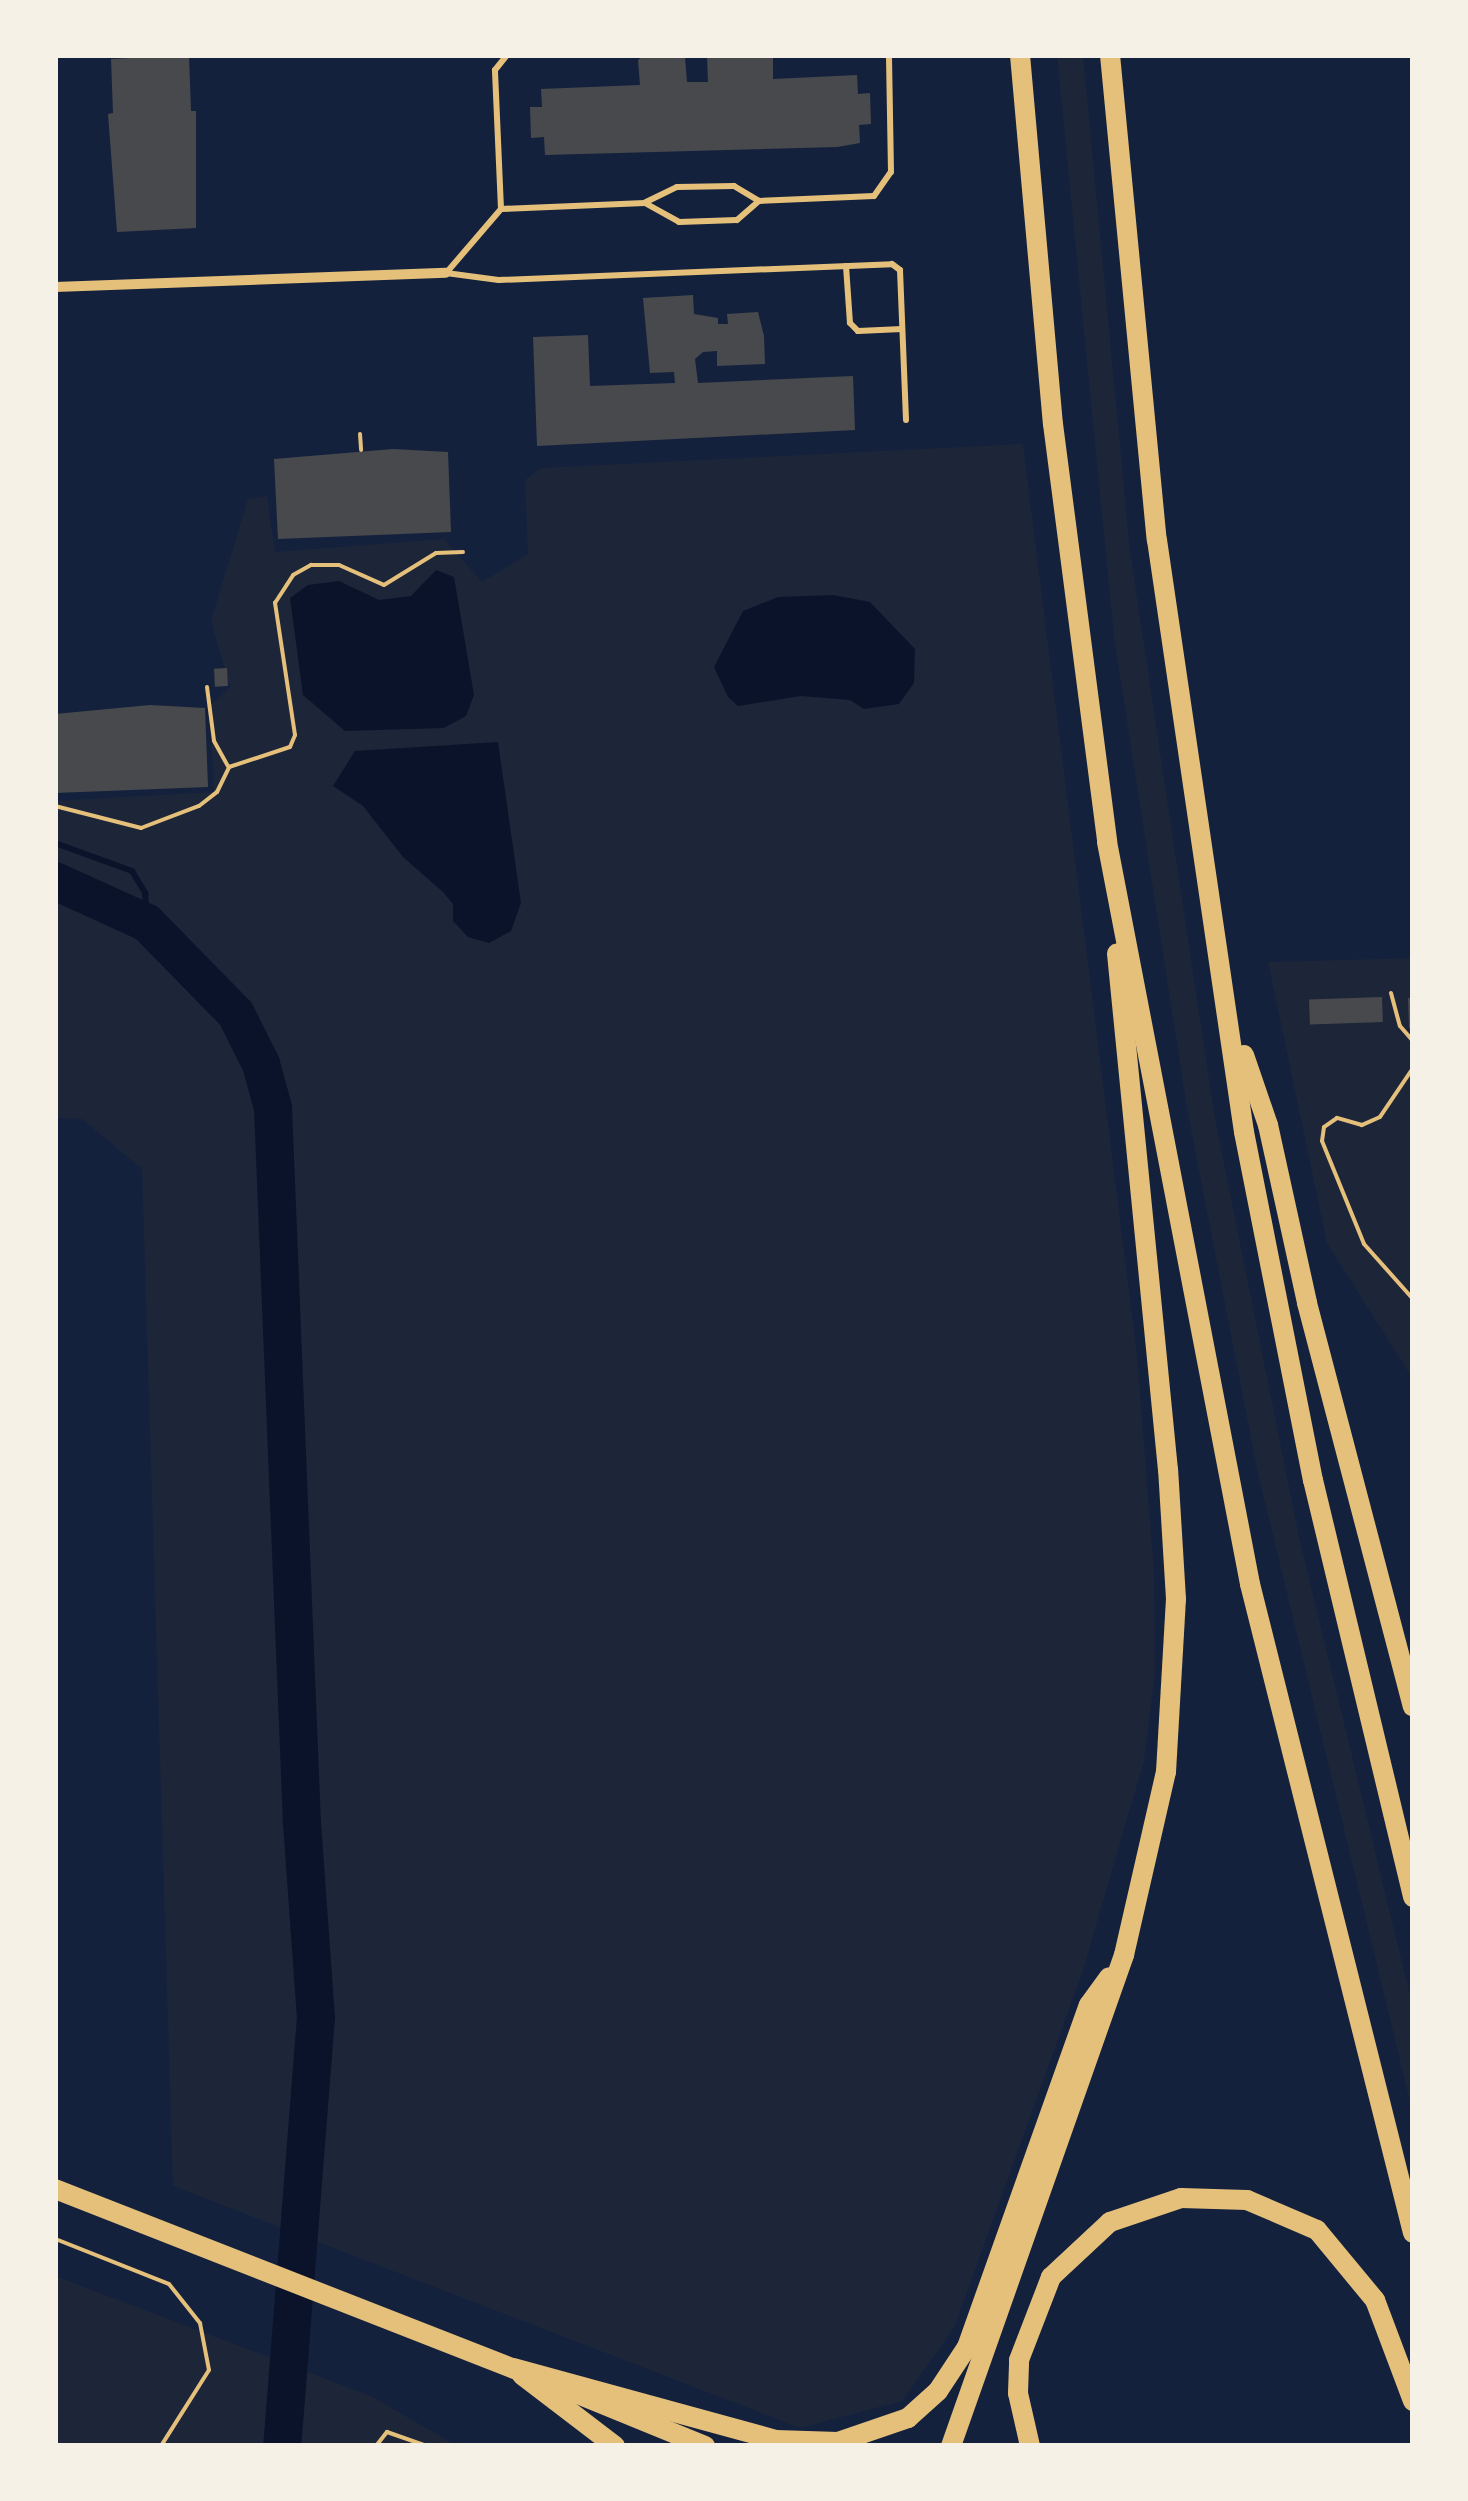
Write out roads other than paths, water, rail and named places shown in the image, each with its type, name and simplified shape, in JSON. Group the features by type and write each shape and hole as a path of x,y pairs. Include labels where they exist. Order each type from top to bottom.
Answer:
{"highway":[{"path":"951,2446 1124,1955 1166,1772 1176,1599 1107,842 1052,424 1020,55"},
{"path":"1110,55 1159,558 1231,1015 1244,1132 1313,1480 1413,1897"},
{"path":"1107,842 1250,1584 1413,2234"},
{"path":"1231,1015 1268,1125 1312,1322 1413,1706"},
{"path":"513,2368 776,2440 838,2442 908,2418 938,2391 967,2347 1089,2005 1124,1955"},
{"path":"55,2188 705,2446"},
{"path":"1030,2446 1018,2393 1019,2360 1051,2277 1110,2222 1180,2198 1248,2200 1299,2220 1326,2239 1376,2300 1413,2401"},
{"path":"513,2368 614,2446"}],"street":[{"path":"55,287 446,273"}],"lane":[{"path":"446,273 501,208 494,70 507,55"},
{"path":"501,208 645,203 677,188 734,186 759,201 882,192 891,172 889,55"},
{"path":"645,203 678,222 736,220 759,201"},
{"path":"446,273 499,280 892,264 900,270 906,420"},
{"path":"846,266 850,324 858,331 902,329"}],"waterway":[{"path":"55,843 132,871 145,893 147,923"},
{"path":"55,881 147,923 236,1014 261,1064 273,1108 302,1823 316,2017 282,2446"}]}
